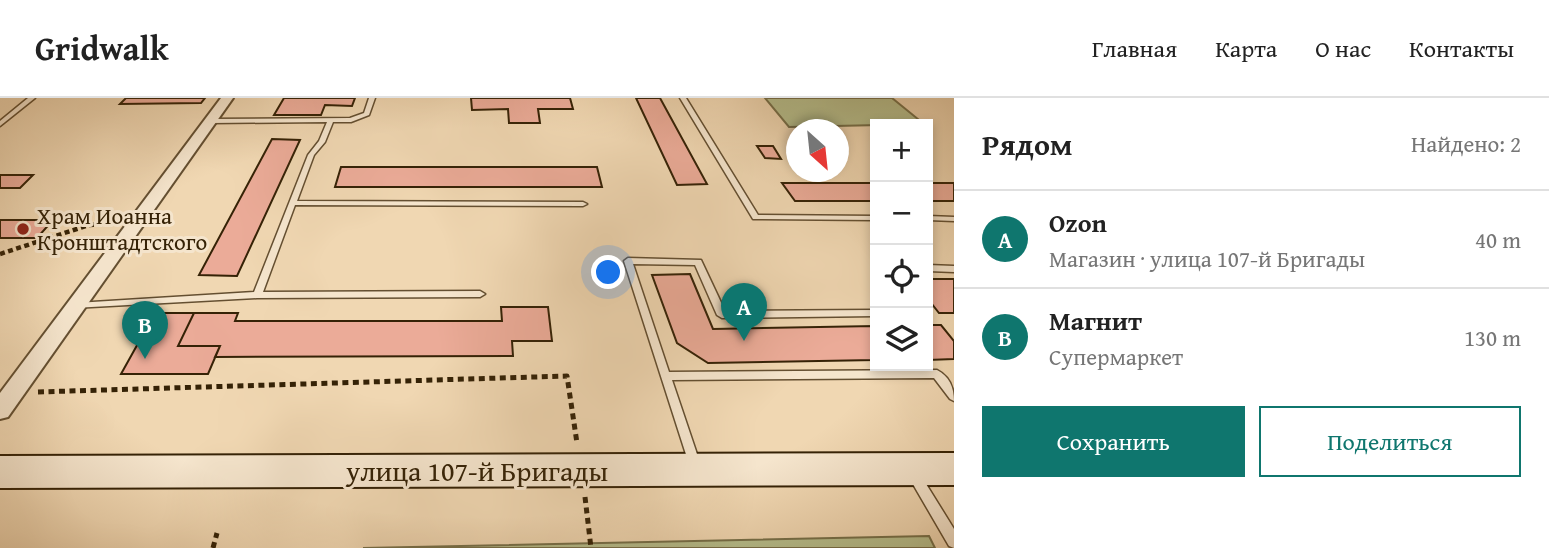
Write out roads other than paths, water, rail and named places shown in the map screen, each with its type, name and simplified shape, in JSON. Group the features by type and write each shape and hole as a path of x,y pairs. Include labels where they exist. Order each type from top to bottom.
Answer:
{"main road":[{"name":"улица 107-й Бригады","path":"0,472 954,469"}],"street":[{"path":"0,410 228,98"}],"lane":[{"path":"0,124 4,118 32,98"},
{"path":"211,121 351,120 367,114 372,98"},
{"path":"683,98 756,217 870,218"},
{"path":"257,295 311,155 322,142 330,122"},
{"path":"293,203 583,204"},
{"path":"933,218 954,219"},
{"path":"696,470 628,261 698,262 722,315 870,313"},
{"path":"933,268 954,269"},
{"path":"76,306 257,295 480,294"},
{"path":"666,376 937,374 954,396"},
{"path":"910,469 954,541"}],"place":[{"name":"Храм Иоанна Кронштадтского","path":"23,229"},
{"name":"Ozon","path":"744,341"},
{"name":"Магнит","path":"145,359"}]}
